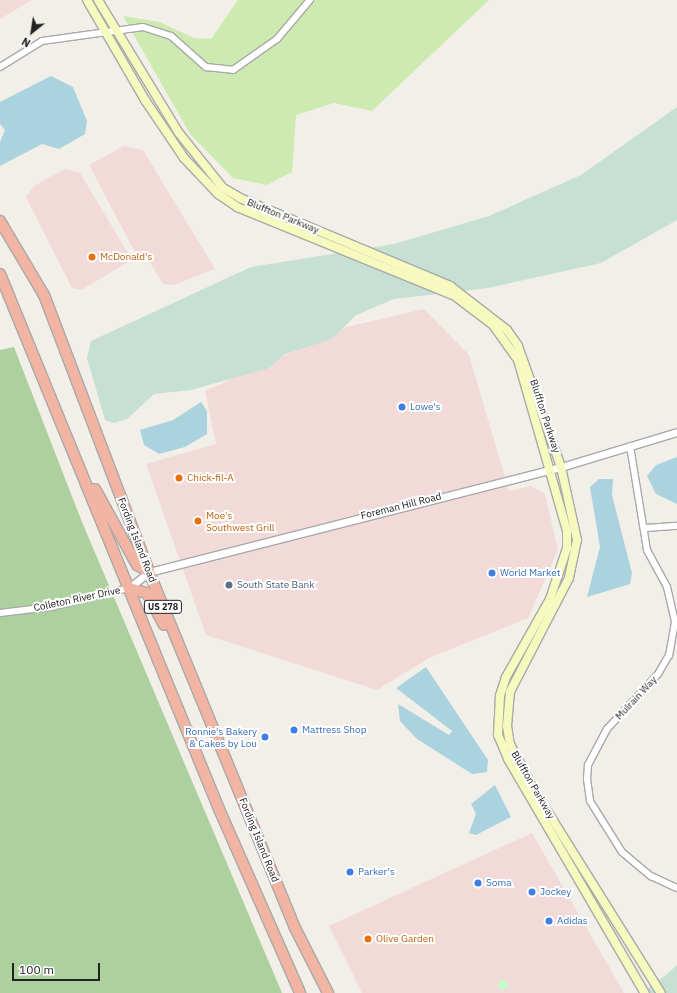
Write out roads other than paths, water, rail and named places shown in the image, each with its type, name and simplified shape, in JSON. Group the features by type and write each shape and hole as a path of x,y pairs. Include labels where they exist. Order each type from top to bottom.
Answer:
{"highway":[{"name":"Fording Island Road","path":"0,221 44,295 149,572 295,928 328,993"},
{"name":"US 278","path":"0,274 219,809 300,993"},
{"path":"72,449 136,565 149,572"},
{"path":"129,588 147,593 151,599 200,697"}],"main road":[{"name":"Bluffton Parkway","path":"87,0 103,31 184,158 218,194 237,207 436,285 493,325 518,360 524,376 548,470 567,530 565,563 550,599 506,677 499,708 498,735 508,759 645,993"},
{"name":"Bluffton Parkway","path":"98,0 179,133 223,188 240,198 433,277 466,296 506,330 531,374 561,467 576,523 575,559 557,604 510,692 507,726 510,744 534,790 661,993"}],"street":[{"path":"0,67 42,41 115,29 143,27 171,36 206,67 233,70 277,39 310,0"},
{"name":"Foreman Hill Road","path":"129,588 149,572 561,467 677,432"},
{"name":"Mulrain Way","path":"630,446 646,528 647,550 667,587 675,622 669,655 658,674 607,729 588,765 587,779 590,801 622,852 651,876 677,888"},
{"path":"646,528 677,526"},
{"name":"Colleton River Drive","path":"0,612 50,607 129,588"}],"water":[{"path":"51,76 73,87 87,121 85,134 59,149 42,144 0,166 0,142 5,130 0,124 0,102"},
{"path":"201,402 207,411 207,434 185,447 159,454 144,445 140,430 173,420"},
{"path":"677,457 677,504 656,494 647,476 656,465"},
{"path":"599,479 613,479 612,495 632,573 630,584 587,597 600,547 590,487"},
{"path":"426,667 488,760 487,772 472,774 417,739 400,721 398,704 449,735 452,731 396,688"},
{"path":"495,785 511,817 476,835 469,833 476,814 471,804"}],"place":[{"name":"McDonald's","path":"92,257"},
{"name":"Lowe's","path":"402,407"},
{"name":"Chick-fil-A","path":"179,478"},
{"name":"Moe's Southwest Grill","path":"198,521"},
{"name":"World Market","path":"492,573"},
{"name":"South State Bank","path":"229,585"},
{"name":"Mattress Shop","path":"294,730"},
{"name":"Ronnie's Bakery & Cakes by Lou","path":"265,737"},
{"name":"Parker's","path":"350,872"},
{"name":"Soma","path":"478,883"},
{"name":"Jockey","path":"532,892"},
{"name":"Adidas","path":"549,921"},
{"name":"Olive Garden","path":"368,939"}]}
